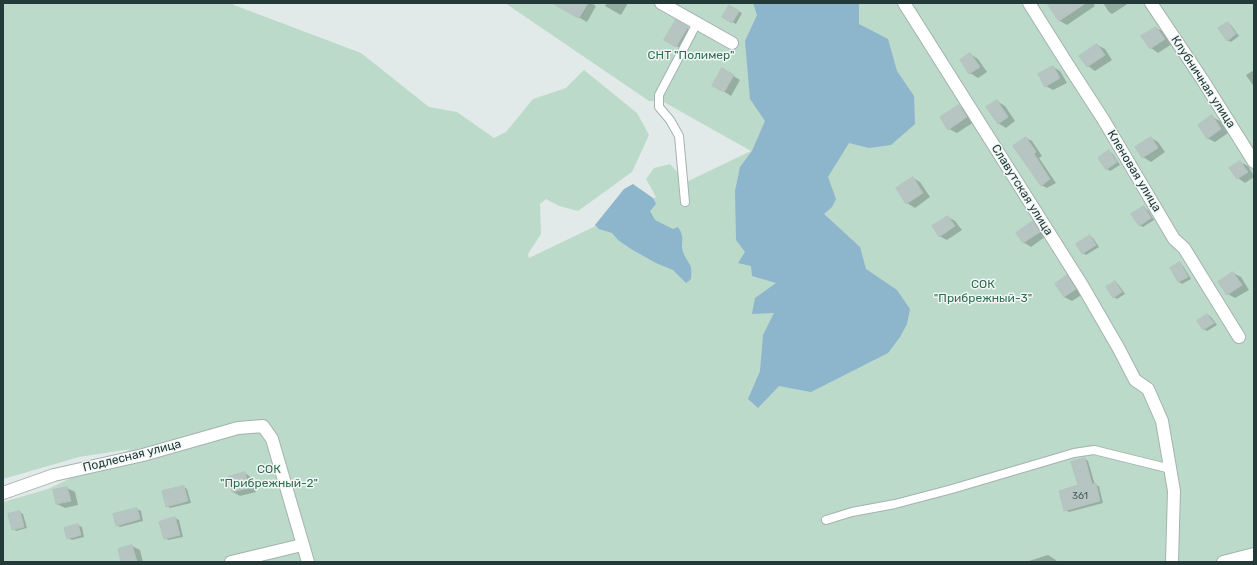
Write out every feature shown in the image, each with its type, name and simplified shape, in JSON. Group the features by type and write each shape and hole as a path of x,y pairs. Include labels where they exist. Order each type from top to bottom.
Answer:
{"street":[{"path":"661,3 732,43"},
{"name":"Славутская улица","path":"904,3 1082,285 1135,380 1148,389 1162,421 1171,469"},
{"name":"Кленовая улица","path":"1029,3 1103,119 1174,239 1184,248 1239,337"},
{"name":"Клубничная улица","path":"1151,3 1202,79 1254,162"},
{"name":"Подлесная улица","path":"3,493 54,475 143,455 238,428 263,426 272,439 302,546"},
{"path":"1171,469 1174,491 1172,562"},
{"path":"231,562 302,546 308,562"},
{"path":"1223,562 1254,554"}],"lane":[{"path":"685,202 679,136 670,120 659,107 659,95 697,23"},
{"path":"826,520 852,512 895,504 945,491 1074,453 1094,450 1171,469"}],"green space":[{"name":"СОК \"Прибрежный-3\"","path":"3,3 232,3 361,53 429,107 457,112 494,138 506,132 533,99 566,88 584,70 637,113 649,135 632,172 578,211 559,206 546,199 540,204 541,234 528,254 529,258 656,197 646,179 654,168 670,164 681,176 682,184 751,151 662,101 649,101 505,3 1254,3 1254,562 3,562 3,502 48,489 131,449 79,457 3,479"}],"water":[{"path":"753,3 859,3 859,24 888,39 897,71 914,96 915,124 891,145 869,148 849,143 828,177 836,199 832,207 824,214 860,247 866,269 897,290 910,309 907,324 900,337 888,353 811,392 779,386 758,408 748,399 760,371 763,335 774,313 752,314 755,298 776,283 752,276 751,266 738,263 745,252 736,240 735,191 740,167 752,151 765,121 750,99 745,41 757,15"},
{"path":"633,184 653,198 656,204 650,211 655,220 673,229 678,227 682,237 683,252 690,264 691,269 691,279 686,283 673,270 656,263 631,249 618,240 612,233 599,229 595,225 624,189"}],"building":[{"path":"552,3 588,3 579,18"},
{"path":"1047,3 1086,3 1059,21"},
{"path":"729,5 739,11 732,23 722,17"},
{"path":"676,20 688,27 676,47 664,40"},
{"path":"1228,22 1236,34 1227,41 1218,28"},
{"path":"1156,27 1165,39 1150,49 1141,36"},
{"path":"1097,44 1105,55 1087,67 1079,56"},
{"path":"970,53 980,67 969,74 960,60"},
{"path":"1053,66 1060,78 1045,87 1038,74"},
{"path":"722,68 734,75 724,92 712,86"},
{"path":"997,100 1008,117 998,124 986,107"},
{"path":"959,105 967,117 948,130 940,117"},
{"path":"1212,115 1221,129 1207,139 1198,125"},
{"path":"1026,137 1036,152 1034,154 1050,179 1041,186 1013,146"},
{"path":"1151,137 1158,148 1142,158 1135,147"},
{"path":"1109,150 1117,162 1106,170 1098,158"},
{"path":"1240,161 1248,172 1237,179 1229,168"},
{"path":"913,177 923,193 906,204 896,188"},
{"path":"1144,206 1151,218 1139,226 1131,214"},
{"path":"948,216 955,226 939,237 932,226"},
{"path":"1033,221 1040,232 1023,243 1016,233"},
{"path":"1090,235 1096,245 1082,254 1076,244"},
{"path":"1180,262 1188,277 1178,282 1170,268"},
{"path":"1233,272 1242,285 1227,295 1218,282"},
{"path":"1067,275 1076,289 1064,297 1055,284"},
{"path":"1115,281 1122,292 1113,298 1106,287"},
{"path":"1207,314 1214,323 1203,330 1197,321"},
{"path":"1085,458 1092,484 1096,483 1100,501 1064,511 1059,491 1078,485 1071,462"},
{"path":"245,472 249,488 232,492 228,477"},
{"path":"184,486 188,501 166,507 162,491"},
{"path":"67,487 71,501 56,504 53,490"},
{"path":"137,508 140,519 116,526 113,514"},
{"path":"20,511 24,527 12,530 8,514"},
{"path":"175,517 180,535 164,539 159,522"},
{"path":"78,524 81,535 67,539 64,528"},
{"path":"132,545 137,562 121,562 118,549"}],"park label":[{"name":"СНТ \"Полимер\"","path":"691,56"},
{"name":"СОК \"Прибрежный-2\"","path":"269,477"}]}
